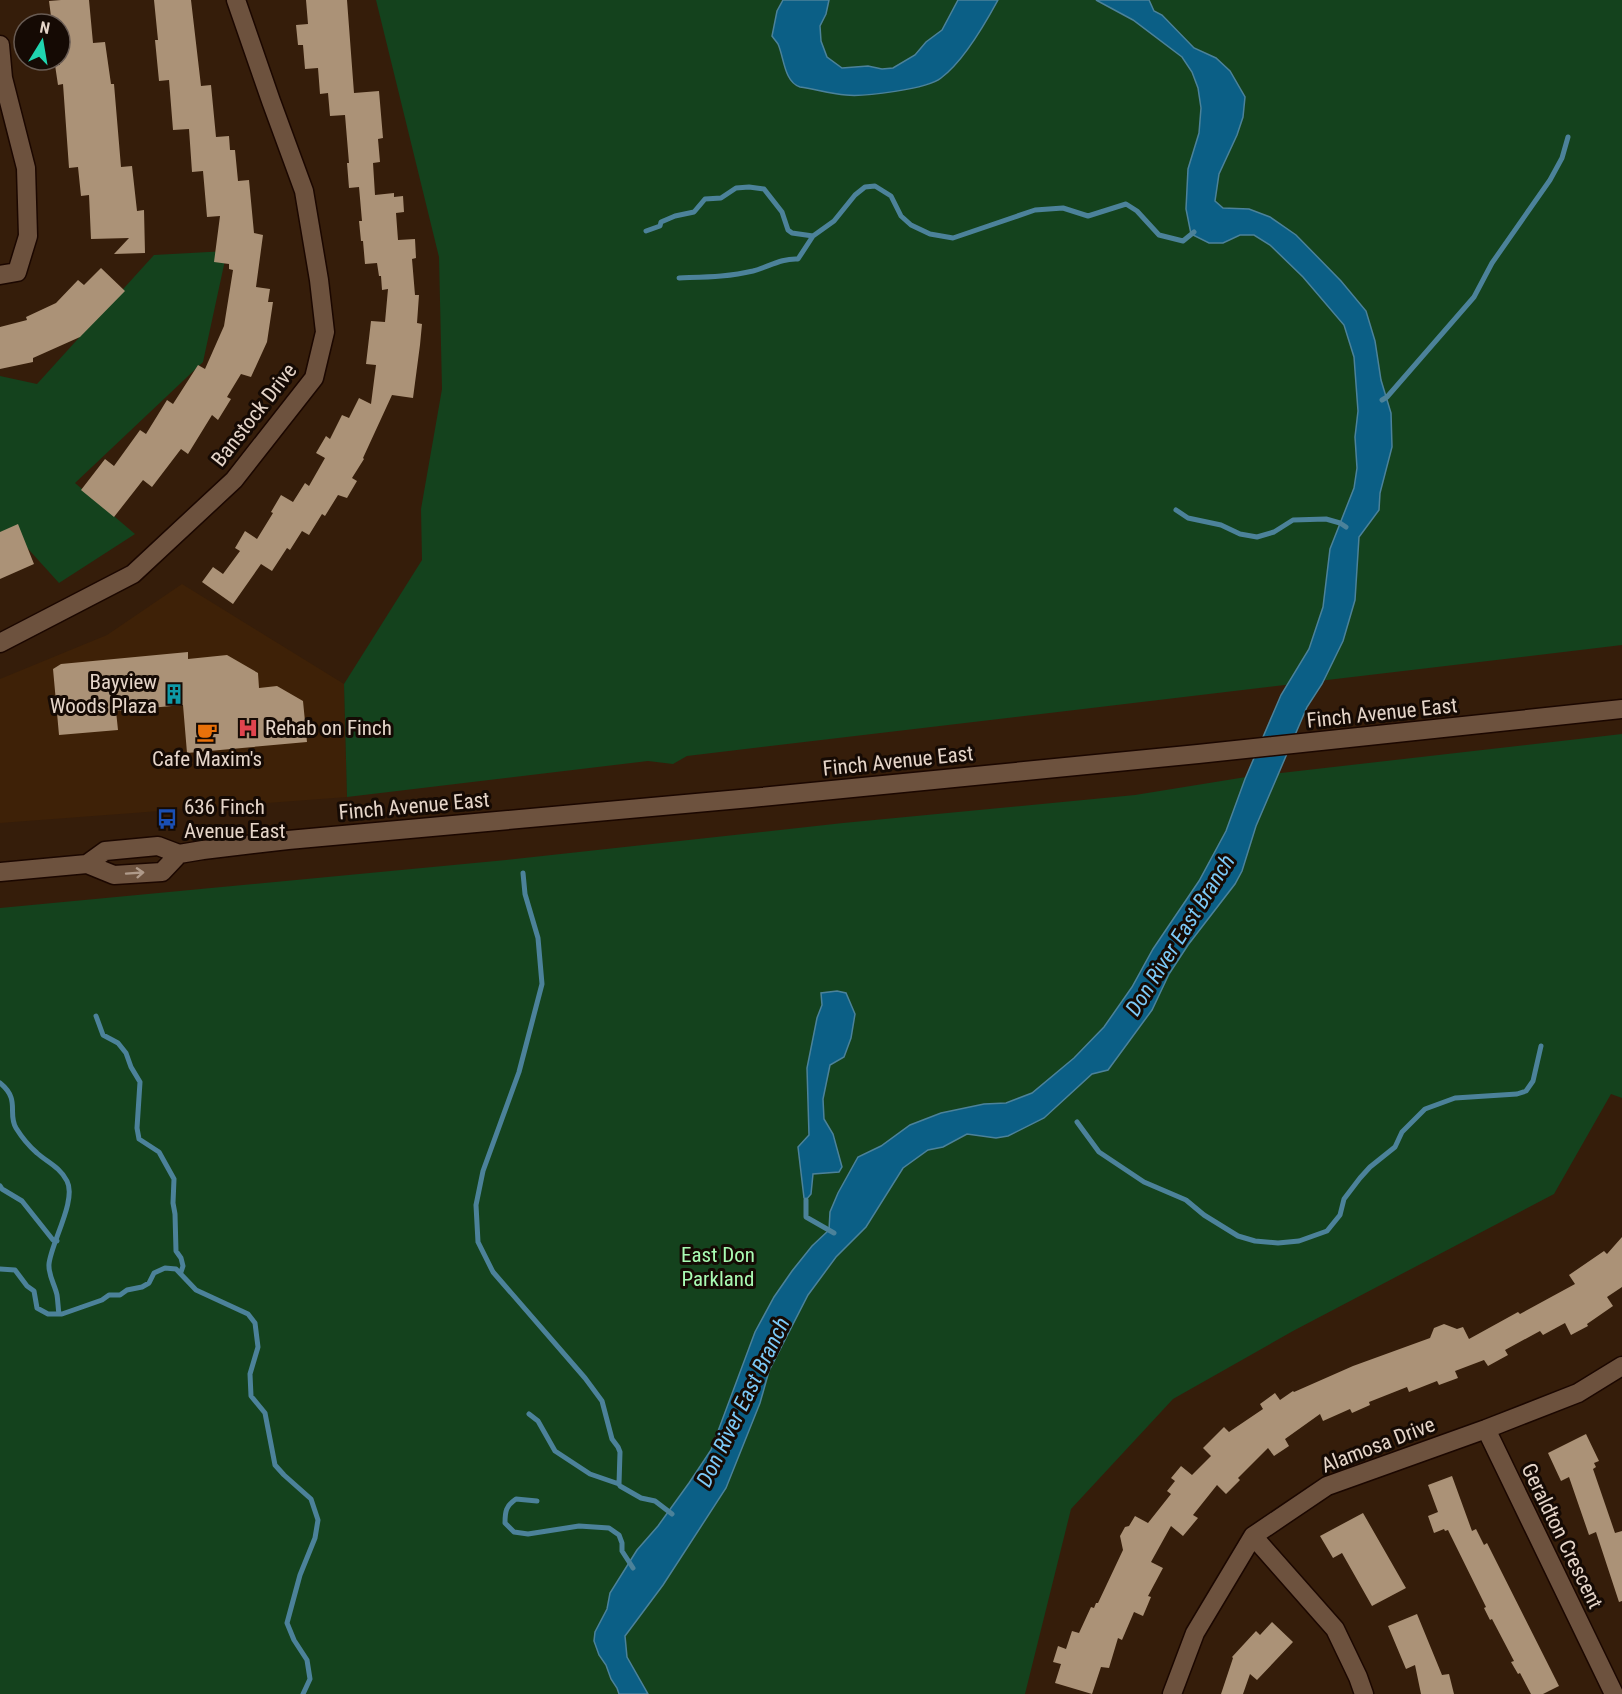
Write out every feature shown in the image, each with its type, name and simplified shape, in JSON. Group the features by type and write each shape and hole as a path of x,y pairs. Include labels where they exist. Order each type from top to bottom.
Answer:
{"street":[{"name":"Banstock Drive","path":"0,643 133,574 234,480 314,378 325,332 320,280 304,191 236,0"},
{"path":"0,45 3,78 26,168 28,236 17,272 0,275"},
{"name":"Finch Avenue East","path":"87,864 105,851 158,846 178,854 288,840 751,798 1396,734 1622,709"},
{"name":"Finch Avenue East","path":"0,872 87,864 114,875 162,872 178,854"},
{"name":"Alamosa Drive","path":"1172,1694 1195,1633 1253,1536 1327,1486 1578,1393 1622,1366"},
{"name":"Geraldton Crescent","path":"1486,1429 1614,1694"},
{"path":"1253,1536 1335,1629 1364,1694"}],"shaded area":[{"path":"182,584 344,684 347,797 0,823 0,679 107,635"}],"green space":[{"path":"376,0 1622,0 1622,645 687,756 673,764 648,761 347,797 344,684 422,560 421,509 442,389 439,257"},
{"path":"227,251 203,362 75,483 135,534 59,583 11,530 0,532 0,376 37,384 154,255"},
{"name":"East Don Parkland","path":"1622,734 1622,1098 1611,1094 1554,1194 1293,1331 1173,1399 1071,1509 1025,1694 0,1694 0,908 506,860 843,823 1135,795 1246,777"}],"water":[{"path":"783,0 829,0 820,26 821,41 827,57 842,68 868,66 882,69 893,68 915,55 926,42 942,30 958,0 998,0 965,53 941,78 910,89 854,95 834,94 800,87 791,80 778,44 772,36 777,11"},
{"name":"Don River East Branch","path":"1096,0 1149,0 1154,11 1162,15 1194,48 1216,58 1230,71 1245,97 1243,117 1219,174 1215,201 1223,208 1249,209 1270,217 1296,235 1341,281 1366,311 1375,341 1381,380 1391,413 1392,447 1380,493 1379,510 1359,537 1355,600 1343,641 1322,684 1307,707 1256,826 1242,871 1235,884 1188,945 1169,974 1152,1010 1108,1070 1092,1074 1044,1118 1008,1136 996,1138 967,1134 943,1147 928,1150 903,1168 866,1227 836,1257 808,1295 769,1371 760,1403 726,1488 663,1585 625,1636 627,1657 648,1694 619,1694 594,1641 595,1632 607,1609 610,1593 637,1550 658,1526 711,1450 755,1332 774,1297 792,1271 812,1246 829,1230 830,1212 858,1157 881,1146 910,1125 941,1113 984,1104 1006,1103 1032,1093 1074,1058 1104,1027 1199,881 1226,831 1245,779 1281,695 1309,649 1323,607 1330,549 1354,488 1357,468 1355,437 1358,411 1354,357 1344,325 1303,277 1270,245 1254,235 1240,235 1223,243 1209,243 1191,234 1186,209 1188,169 1199,133 1201,108 1198,88 1192,72 1182,57 1133,20"},
{"path":"837,991 846,993 855,1014 851,1038 844,1057 830,1065 823,1099 824,1119 833,1134 842,1167 839,1172 813,1174 811,1194 806,1200 798,1147 809,1135 807,1068 817,1018 822,1005 821,993"}],"building":[{"path":"89,0 93,43 105,42 111,84 114,84 121,167 132,166 137,211 144,210 145,253 114,254 129,238 91,239 89,195 81,196 78,167 69,168 63,84 58,85 56,72 72,72 72,12 50,12 49,1"},
{"path":"154,0 191,0 201,86 211,85 216,137 229,136 230,150 235,150 238,181 249,180 254,233 263,235 256,287 270,289 268,302 273,302 267,342 251,377 241,374 227,397 231,399 218,420 212,415 188,454 181,449 152,487 143,480 114,517 81,490 105,459 114,466 140,430 146,434 167,400 173,404 198,365 205,369 224,326 233,270 229,269 229,264 214,262 220,216 207,217 203,171 192,172 189,129 173,130 169,80 159,81"},
{"path":"306,0 347,0 354,93 379,91 383,138 378,139 380,162 373,163 375,195 394,193 394,197 403,196 404,212 396,213 398,240 415,239 416,258 412,259 415,295 419,295 417,323 422,324 420,345 413,398 392,395 364,459 352,478 357,481 347,498 338,495 325,516 322,514 309,535 302,531 272,571 261,564 233,604 202,582 213,567 223,574 240,551 235,548 245,531 257,539 281,495 293,502 305,483 309,486 325,458 316,453 326,436 330,439 342,415 349,418 359,398 371,404 376,365 366,364 371,321 385,322 388,289 382,290 377,263 365,264 359,221 362,221 359,187 349,188 345,115 330,116 328,93 320,94 318,68 305,69 303,45 298,45 296,25 308,24"},
{"path":"101,268 125,291 80,337 33,358 33,362 0,369 0,327 27,320 26,317 56,303 78,280 84,285"},
{"path":"18,524 34,564 0,579 0,532"},
{"name":"Bayview Woods Plaza","path":"188,652 188,659 227,655 258,673 259,688 277,686 303,701 307,742 187,753 183,705 116,711 118,730 59,735 53,669 61,664"},
{"path":"1622,1237 1622,1287 1607,1297 1613,1306 1587,1324 1588,1326 1571,1335 1565,1323 1543,1335 1540,1331 1505,1350 1508,1355 1488,1366 1484,1360 1455,1371 1458,1378 1439,1385 1437,1381 1409,1392 1407,1387 1369,1402 1370,1405 1352,1413 1350,1409 1323,1421 1320,1414 1285,1439 1289,1446 1274,1456 1268,1448 1238,1478 1240,1480 1226,1494 1217,1485 1193,1515 1198,1518 1183,1536 1171,1526 1151,1562 1163,1568 1148,1596 1151,1597 1143,1616 1134,1612 1122,1640 1118,1638 1109,1668 1101,1667 1092,1694 1055,1683 1061,1664 1053,1662 1058,1646 1066,1649 1072,1631 1079,1633 1091,1607 1094,1608 1098,1603 1123,1550 1120,1536 1125,1527 1129,1526 1135,1516 1148,1523 1171,1494 1167,1491 1175,1481 1171,1478 1181,1466 1192,1475 1211,1456 1203,1448 1224,1427 1229,1432 1263,1409 1260,1404 1275,1393 1280,1400 1293,1391 1353,1366 1430,1338 1434,1328 1444,1324 1457,1329 1463,1327 1469,1339 1575,1284 1569,1275 1604,1251 1607,1254"},
{"path":"1586,1434 1599,1461 1594,1463 1596,1467 1593,1469 1615,1533 1622,1531 1622,1601 1619,1602 1596,1532 1589,1535 1569,1477 1561,1481 1548,1453"},
{"path":"1452,1476 1472,1531 1476,1529 1484,1545 1487,1543 1559,1686 1543,1694 1531,1694 1520,1673 1518,1674 1511,1662 1514,1661 1492,1619 1490,1620 1484,1608 1486,1607 1448,1530 1444,1529 1434,1533 1428,1516 1438,1512 1428,1485"},
{"path":"1363,1513 1406,1588 1372,1606 1342,1553 1333,1558 1320,1536"},
{"path":"1417,1614 1442,1675 1449,1674 1454,1694 1421,1694 1415,1665 1406,1669 1388,1626"},
{"path":"1272,1622 1293,1642 1257,1680 1250,1674 1243,1694 1221,1694 1232,1657 1256,1631 1260,1635"}],"waterway":[{"path":"1382,400 1474,297 1492,263 1550,180 1562,158 1568,137"},
{"path":"679,278 753,271 786,260 798,259 813,236 834,221 855,195 865,187 875,186 891,196 901,216 911,225 930,234 953,238 1035,210 1063,208 1088,216 1126,204 1137,211 1159,235 1183,241 1194,232"},
{"path":"646,231 660,226 661,222 675,216 694,212 705,199 721,198 736,188 749,187 764,189 782,212 788,230 792,233 813,236"},
{"path":"1176,510 1188,518 1221,525 1240,534 1257,537 1274,532 1293,520 1326,519 1346,527"},
{"path":"523,873 525,894 538,938 542,984 519,1072 483,1171 476,1205 478,1242 493,1272 585,1378 602,1401 612,1439 620,1452 619,1484"},
{"path":"96,1016 103,1035 118,1043 126,1053 140,1082 137,1128 139,1139 159,1152 174,1179 176,1251 183,1266 181,1272"},
{"path":"1077,1122 1099,1152 1144,1182 1186,1200 1204,1215 1238,1236 1255,1241 1278,1243 1299,1241 1327,1231 1340,1215 1344,1199 1360,1178 1395,1147 1402,1132 1425,1109 1455,1098 1517,1094 1526,1091 1533,1081 1541,1046"},
{"path":"0,1083 10,1095 16,1128 34,1151 61,1172 67,1181 69,1199 49,1264 59,1314"},
{"path":"0,1186 22,1201 53,1240 57,1241"},
{"path":"806,1200 806,1217 834,1233"},
{"path":"0,1269 15,1270 27,1286 34,1291 37,1308 48,1314 62,1314 102,1300 109,1295 120,1295 127,1290 149,1283 154,1273 165,1268 176,1269 196,1290 248,1314 255,1323 258,1347 250,1374 251,1396 265,1413 275,1465 311,1499 318,1520 315,1538 300,1575 287,1623 294,1640 307,1660 310,1679 303,1694"},
{"path":"529,1414 538,1421 555,1451 590,1474 619,1484 641,1498 655,1501 672,1514"},
{"path":"537,1501 516,1499 507,1509 505,1523 514,1532 528,1534 579,1526 609,1528 619,1535 622,1551 633,1568"}],"place":[{"name":"Bayview Woods Plaza","path":"174,694"},
{"name":"Rehab on Finch","path":"248,728"},
{"name":"Cafe Maxim's","path":"207,732"},
{"name":"636 Finch Avenue East","path":"167,819"}]}
